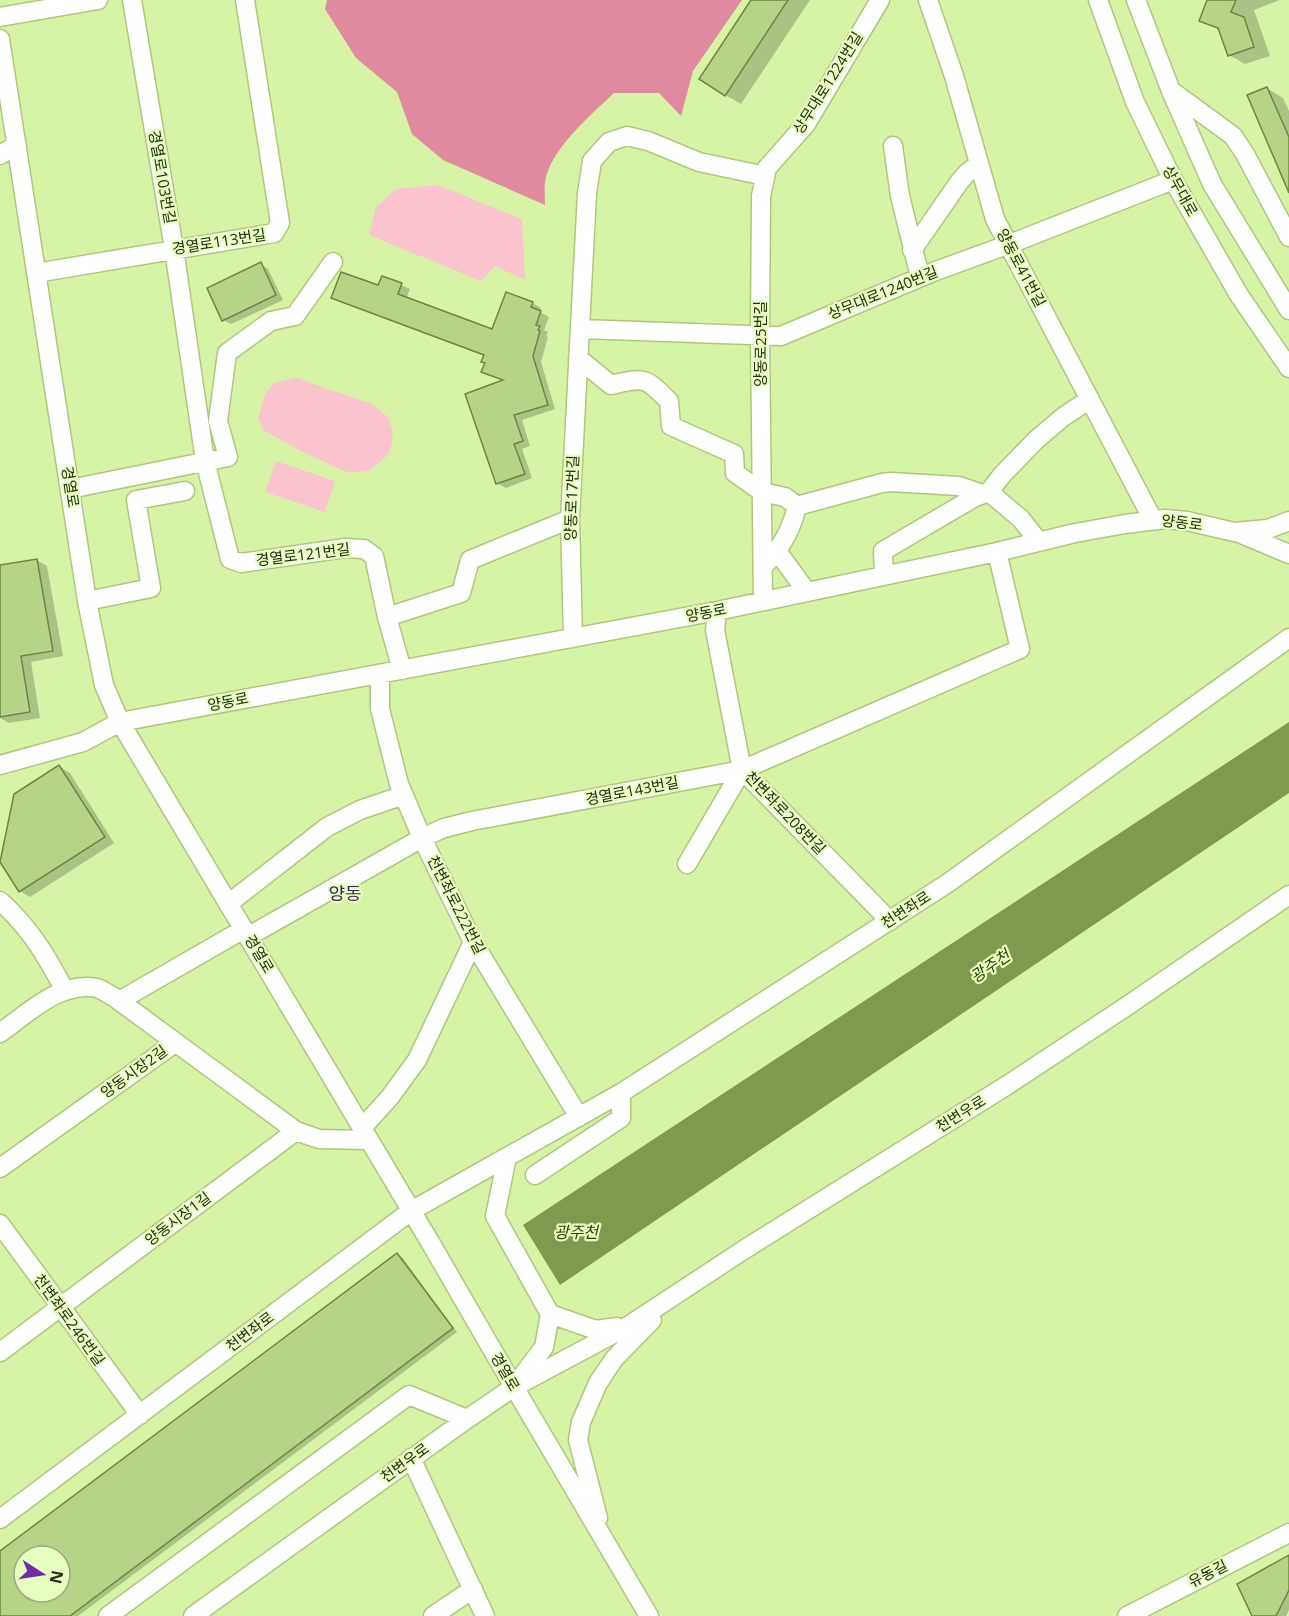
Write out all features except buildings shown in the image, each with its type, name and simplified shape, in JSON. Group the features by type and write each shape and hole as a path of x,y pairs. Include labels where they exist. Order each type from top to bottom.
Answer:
{"street":[{"path":"0,17 98,0"},
{"name":"경열로103번길","path":"132,0 212,459"},
{"name":"경열로113번길","path":"36,273 274,233 280,223 245,0"},
{"name":"상무대로1224번길","path":"762,196 767,168 806,124 880,0"},
{"name":"양동로41번길","path":"928,0 954,76 995,219 1153,520"},
{"name":"상무대로","path":"1098,0 1135,102 1173,180 1239,296 1289,368"},
{"name":"상무대로","path":"1136,0 1171,91 1212,184 1289,310"},
{"name":"경열로","path":"0,39 87,602 104,685 120,722 430,1242 649,1616"},
{"path":"1171,91 1233,136 1288,235"},
{"name":"양동로17번길","path":"573,638 570,519 578,357 592,161 604,146 620,138 636,137 699,162 765,176"},
{"path":"0,155 18,145"},
{"path":"893,146 900,196 920,277"},
{"path":"912,250 960,181 979,164"},
{"name":"상무대로1240번길","path":"580,329 781,336 920,277 1173,180"},
{"name":"양동로25번길","path":"762,196 760,336 763,601"},
{"path":"70,489 228,457 218,421 227,353 271,321 295,316 333,262"},
{"path":"578,357 611,385 637,379 647,381 669,401 671,426 734,454 735,473 762,492 785,497 797,506"},
{"path":"884,576 883,551 985,493 1036,440 1063,417 1090,399"},
{"name":"경열로121번길","path":"212,459 230,559 242,563 345,548 364,549 374,556 387,617"},
{"path":"797,506 882,483 959,486 985,493 1021,519 1039,542"},
{"path":"87,602 151,588 136,500 185,491"},
{"path":"763,567 777,551 790,530 797,506"},
{"path":"402,670 387,617 460,593 470,560 570,519"},
{"name":"양동로","path":"0,765 83,742 120,722 717,611 997,552 1075,533 1165,519 1187,521 1234,532 1268,529 1289,521"},
{"path":"1234,532 1289,554"},
{"path":"777,551 807,592"},
{"name":"경열로143번길","path":"119,1001 444,828 742,770 1020,649 997,552"},
{"name":"천변좌로208번길","path":"717,611 715,630 742,770 890,921"},
{"name":"천변좌로","path":"0,1520 411,1211 621,1093 890,921 948,883 1289,638"},
{"name":"천변좌로222번길","path":"381,674 380,709 399,784 422,838 473,942 579,1117"},
{"path":"687,864 742,770"},
{"path":"228,904 327,827 360,810 404,795"},
{"name":"천변우로","path":"193,1616 411,1458 514,1387 628,1326 745,1249 1018,1078 1289,895"},
{"path":"0,901 19,918 36,939 64,991"},
{"path":"296,1131 319,1139 365,1134 417,1060 473,942"},
{"path":"0,1033 51,996 82,987 99,988 175,1043"},
{"name":"양동시장2길","path":"0,1168 175,1043 296,1131"},
{"path":"535,1175 621,1118 621,1093"},
{"name":"양동시장1길","path":"0,1352 296,1131"},
{"path":"507,1157 495,1216 550,1314 544,1347 514,1387"},
{"name":"천변좌로246번길","path":"0,1224 140,1415"},
{"path":"602,1537 578,1440 581,1422 598,1383 614,1359 676,1295"},
{"name":"천변우로","path":"550,1314 596,1330 628,1326"},
{"path":"108,1616 409,1395 467,1419"},
{"path":"411,1458 485,1616"},
{"name":"유동길","path":"1127,1616 1289,1533"},
{"path":"433,1616 473,1589"}],"shaded area":[{"path":"327,0 742,0 693,71 681,116 659,93 614,93 583,122 555,157 545,182 545,205 443,160 412,134 397,92 356,58 325,9"},
{"path":"438,185 522,219 525,280 495,266 481,281 369,235 376,207 396,189"},
{"path":"296,378 372,404 389,418 393,436 389,454 369,471 346,472 263,430 258,418 265,394 274,383"},
{"path":"276,461 335,481 325,512 265,492"}],"water":[{"name":"광주천","path":"1289,722 1289,793 560,1285 523,1225"}],"district":[{"name":"양동","path":"345,894"}]}
